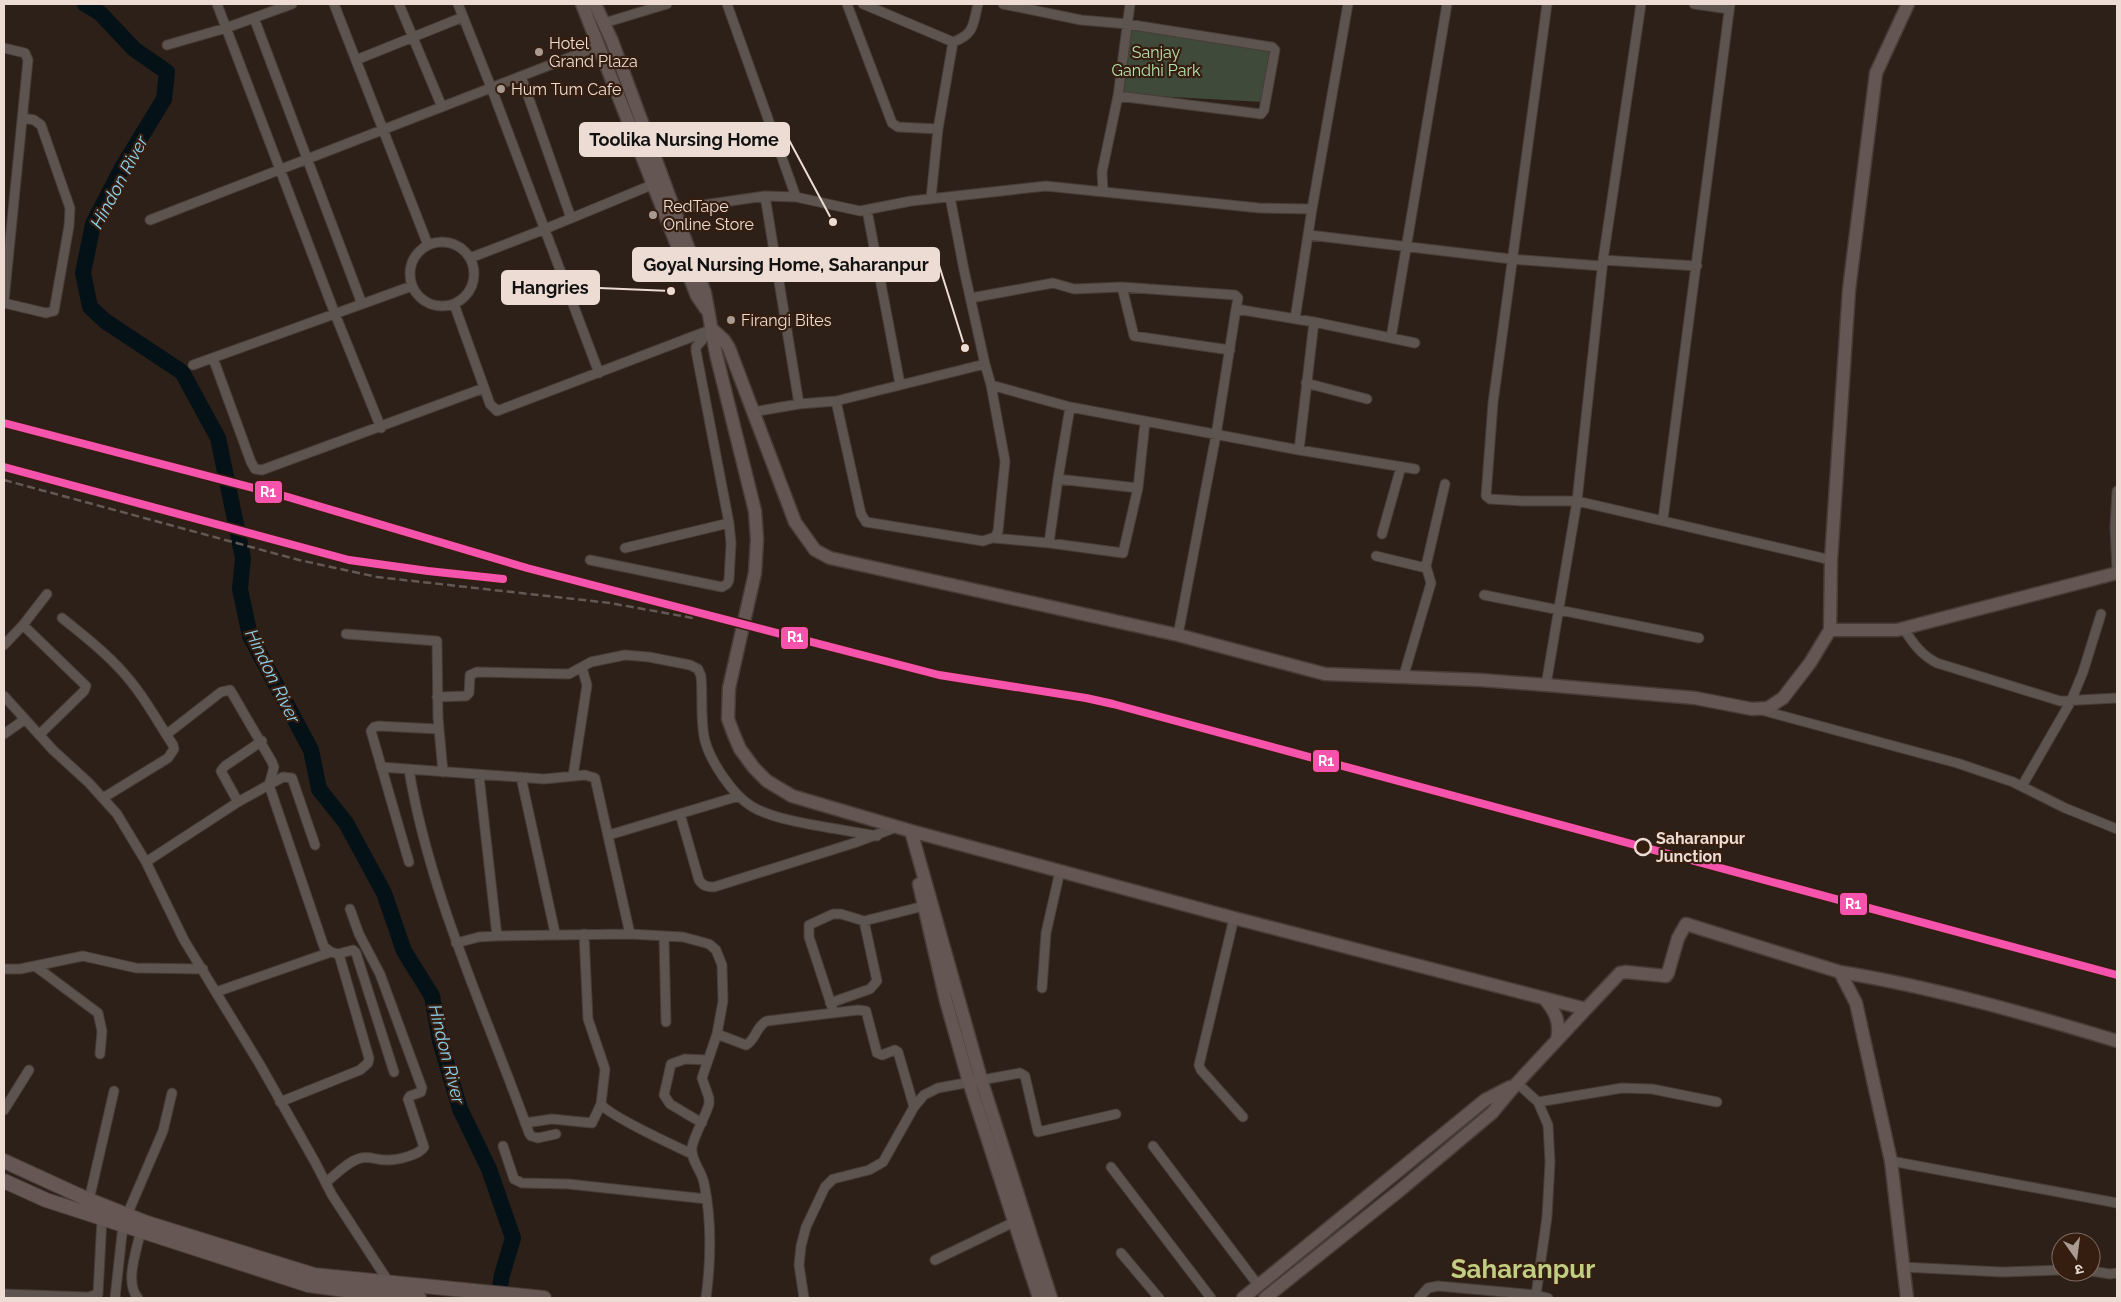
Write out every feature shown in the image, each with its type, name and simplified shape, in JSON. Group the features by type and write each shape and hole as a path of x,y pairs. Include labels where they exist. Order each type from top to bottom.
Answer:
{"main road":[{"path":"4,1161 89,1200 141,1230 308,1285 361,1286 390,1283 544,1298"},
{"path":"4,1181 46,1200 102,1218 125,1220 314,1275 398,1297 419,1298"}],"street":[{"path":"217,4 335,314 381,428"},
{"path":"167,45 226,28 254,18 271,8 292,4"},
{"path":"334,4 428,245"},
{"path":"399,4 442,107"},
{"path":"458,4 599,372"},
{"path":"582,4 654,184 669,210"},
{"path":"595,4 604,23 697,296 708,311 716,354 747,477 757,527 755,573 729,688 728,719 746,760 767,781 792,796 883,823 1234,918 1586,1009"},
{"path":"604,23 667,4"},
{"path":"727,4 796,197"},
{"path":"847,4 892,123 898,127 938,129"},
{"path":"863,4 953,42 966,37 969,33 978,4"},
{"path":"1003,4 1081,20 1126,24 1272,47 1275,52 1264,110 1261,114 1118,96"},
{"path":"1103,191 1102,172 1118,96 1130,4"},
{"path":"1295,319 1348,4"},
{"path":"1391,338 1408,247 1447,4"},
{"path":"1547,4 1493,403 1486,496 1490,499 1522,501 1577,500 1759,545 1832,560"},
{"path":"1546,685 1577,500 1603,263 1641,4"},
{"path":"1663,520 1729,7 1694,4"},
{"path":"1761,710 1774,705 1783,698 1810,663 1830,630 1832,560 1849,290 1876,73 1908,4"},
{"path":"356,60 463,17"},
{"path":"254,18 362,304"},
{"path":"932,198 938,129 953,42"},
{"path":"150,220 280,168 384,130 599,46"},
{"path":"4,48 27,55 23,118 4,302 46,313 54,311 70,217 68,198 41,125 34,120 23,118"},
{"path":"521,76 571,218"},
{"path":"470,258 654,184"},
{"path":"669,210 765,196 796,197 860,211 932,198 1046,186 1259,208 1312,209"},
{"path":"765,196 799,404"},
{"path":"950,197 991,385 1005,461 998,531 994,538"},
{"path":"867,210 900,384"},
{"path":"1309,235 1512,259 1697,266"},
{"path":"436,242 446,242 464,250 470,258 474,268 471,290 464,298 454,304 444,307 430,304 417,295 412,286 410,268 420,251 428,245 436,242"},
{"path":"971,298 1053,283 1074,289 1122,287 1236,295 1238,298 1216,434 1178,635"},
{"path":"193,365 412,286"},
{"path":"1122,287 1134,336 1230,350"},
{"path":"454,304 490,404 497,411 712,329"},
{"path":"1236,309 1314,322 1415,343"},
{"path":"1299,450 1314,322"},
{"path":"712,329 724,340 729,348 795,522 814,550 821,554 840,560 1178,635 1325,674 1481,680 1546,685 1676,696 1761,710 1957,763 2022,786 2065,808 2117,829"},
{"path":"590,560 722,587 727,584 729,580 731,543 729,523 696,357 696,347 712,329"},
{"path":"213,358 255,469 270,469 484,388"},
{"path":"753,412 799,404 836,401 985,364"},
{"path":"1306,383 1367,399"},
{"path":"991,385 1070,407 1415,470"},
{"path":"836,401 861,514 866,522 982,541 994,538 1123,553 1138,488 1145,422"},
{"path":"1049,543 1070,407"},
{"path":"1382,534 1401,467"},
{"path":"1058,479 1138,488"},
{"path":"1404,678 1431,583 1426,568 1445,484"},
{"path":"1830,630 1903,628 2117,573 2115,526 2117,491"},
{"path":"625,548 729,523"},
{"path":"1376,556 1426,568"},
{"path":"4,645 23,625 47,594"},
{"path":"1484,595 1699,638"},
{"path":"2022,786 2070,701 2083,672 2101,614"},
{"path":"62,618 92,641 122,670 173,744 172,753 103,798"},
{"path":"23,625 86,686 84,691 39,735"},
{"path":"1903,628 1914,646 1929,659 1937,663 2048,698 2070,701 2117,698"},
{"path":"346,634 438,640 438,729 443,772"},
{"path":"438,697 466,696 472,672 569,674 603,659 625,655 690,664 698,669 702,684 705,739 719,771 739,796 750,805 777,817 877,836"},
{"path":"573,776 587,685 582,668"},
{"path":"167,734 221,692 230,690 262,741 274,767 269,785 324,947 335,953 369,1058 368,1063 360,1070 280,1102"},
{"path":"4,696 24,720 117,814 146,862 184,940 203,969 338,1206 398,1297"},
{"path":"4,734 24,720"},
{"path":"408,862 371,733 374,727 438,729"},
{"path":"238,802 222,771 225,766 262,741"},
{"path":"381,767 479,776 544,779 590,775 595,778 630,934"},
{"path":"409,770 419,820 456,943 525,1123 531,1136 534,1138 556,1134"},
{"path":"479,776 497,936"},
{"path":"146,862 238,802 283,777 292,778 315,845"},
{"path":"521,777 555,934"},
{"path":"609,835 739,796"},
{"path":"680,814 699,880 703,885 709,887 877,836 897,827"},
{"path":"911,831 918,862 920,887 946,1001 1051,1298"},
{"path":"918,862 930,893 957,998 975,1081 1014,1222 1039,1298"},
{"path":"1042,988 1046,933 1060,871"},
{"path":"834,1013 809,938 809,925 833,914 841,914 864,921 924,906"},
{"path":"326,1182 355,1160 367,1157 389,1160 418,1152 424,1147 408,1099 410,1096 421,1092 422,1088 380,974 359,934 350,908"},
{"path":"1234,918 1199,1065 1201,1070 1243,1117"},
{"path":"830,1003 870,990 877,981 864,921"},
{"path":"1265,1298 1492,1113 1517,1083 1620,973 1666,976 1678,938 1686,924 1840,972 1872,977 2050,1020 2117,1041"},
{"path":"525,1123 552,1119 592,1123 601,1104 605,1069 588,1019 584,934"},
{"path":"456,943 479,937 497,936 630,934 683,937 708,944 716,950 719,956 723,980 723,1000 717,1034 702,1078 710,1104 692,1146 692,1154 704,1182 707,1199 710,1262 706,1298"},
{"path":"664,937 666,1022"},
{"path":"216,992 335,953 353,950 356,953 394,1072"},
{"path":"4,969 20,969 83,956 136,968 203,969"},
{"path":"35,966 98,1013 102,1031 100,1054"},
{"path":"1840,972 1856,1003 1891,1162 1907,1298"},
{"path":"1544,998 1557,1017 1559,1029 1557,1040"},
{"path":"717,1034 746,1045 751,1041 762,1024 767,1021 866,1011 877,1054 895,1050 898,1052 914,1107"},
{"path":"702,1123 670,1104 664,1095 671,1064 685,1059 708,1060"},
{"path":"4,1110 29,1070"},
{"path":"804,1298 799,1266 801,1246 806,1227 825,1187 833,1179 869,1170 884,1162 914,1107 930,1091 1020,1073 1024,1074 1037,1130 1040,1132 1116,1114"},
{"path":"1517,1083 1538,1102 1548,1125 1550,1162 1547,1217 1536,1295"},
{"path":"1243,1298 1485,1100 1517,1083"},
{"path":"1538,1102 1622,1088 1652,1089 1716,1102"},
{"path":"89,1200 114,1091"},
{"path":"115,1298 125,1220 163,1131 172,1093"},
{"path":"601,1104 619,1117 692,1154"},
{"path":"503,1146 514,1179 522,1183 568,1184 707,1199"},
{"path":"1153,1146 1258,1285"},
{"path":"1891,1162 2117,1203"},
{"path":"1111,1167 1211,1298"},
{"path":"4,1294 88,1296 98,1294 102,1218"},
{"path":"935,1260 1014,1222"},
{"path":"138,1298 131,1286 131,1280 141,1230"},
{"path":"1121,1254 1159,1298"},
{"path":"1902,1267 2002,1272 2051,1270"},
{"path":"2101,1273 2117,1273"},
{"path":"1419,1298 1428,1288 1438,1286 1536,1295 1548,1298"}],"green space":[{"name":"Sanjay Gandhi Park","path":"1123,19 1270,47 1263,102 1117,94"}],"waterway":[{"name":"Hindon River","path":"85,4 100,13 134,49 167,72 164,99 122,168 93,224 83,273 90,307 105,321 182,372 218,438 243,558 240,589 250,636 311,750 319,789 346,823 384,893 404,951 432,996 440,1041 460,1109 489,1169 513,1238 502,1275 498,1298"}],"railway":[{"path":"4,467 349,560 506,579"},
{"path":"4,480 299,560 377,577 610,603 693,618"}],"transit line":[{"name":"R1","path":"4,423 288,497 527,568 939,675 1113,704 2117,975"},
{"name":"R1","path":"4,467 349,560 503,579"}],"place":[{"name":"Hotel Grand Plaza","path":"539,52"},
{"name":"Hum Tum Cafe","path":"501,89"},
{"name":"RedTape Online Store","path":"653,215"},
{"name":"Toolika Nursing Home","path":"833,222"},
{"name":"Hangries","path":"671,291"},
{"name":"Firangi Bites","path":"731,320"},
{"name":"Goyal Nursing Home, Saharanpur","path":"965,348"},
{"name":"Saharanpur Junction","path":"1643,847"}],"district":[{"name":"Saharanpur","path":"1523,1269"}]}
